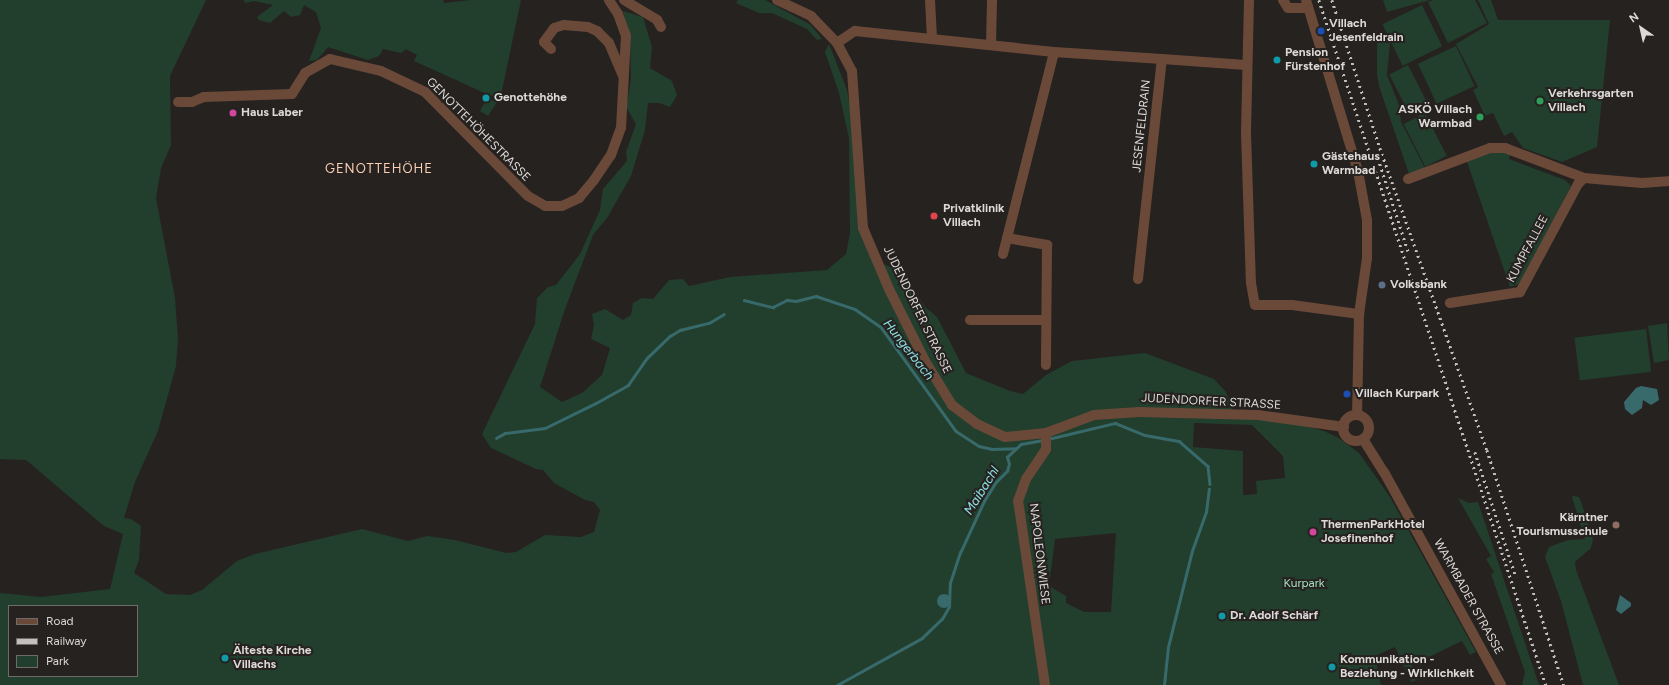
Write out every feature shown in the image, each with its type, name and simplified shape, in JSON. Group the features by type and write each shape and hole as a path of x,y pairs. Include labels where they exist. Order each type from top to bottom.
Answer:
{"street":[{"name":"GENOTTEHÖHESTRASSE","path":"178,102 192,102 204,97 292,94 305,73 330,59 348,65 381,70 425,92 522,192 545,206 557,207 579,198 611,155 621,128 625,86 626,36 618,14 609,0"},
{"path":"624,0 657,20 661,27"},
{"name":"JUDENDORFER STRASSE","path":"777,0 811,16 837,43 852,71 863,228 889,289 925,361 952,405 977,424 1005,436 1046,438 1094,415 1139,412 1258,415 1344,427"},
{"path":"930,0 932,38"},
{"path":"991,45 992,0"},
{"path":"1249,0 1246,65 1251,283 1255,305 1292,305 1359,314"},
{"path":"1283,0 1288,8 1307,4 1363,188 1368,242 1359,314 1357,416"},
{"name":"GENOTTEHÖHESTRASSE","path":"551,49 544,42 554,28 575,25 592,29 602,35 613,48 625,86"},
{"path":"837,43 855,30 1054,52 1246,65"},
{"path":"1003,254 1054,52"},
{"name":"JESENFELDRAIN","path":"1138,279 1162,59"},
{"path":"1408,178 1490,148 1505,148 1584,178 1642,183 1669,182"},
{"name":"KUMPFALLEE","path":"1450,303 1520,292 1578,184 1584,178"},
{"path":"1007,238 1047,245 1046,365"},
{"path":"970,320 1046,320"},
{"path":"1357,416 1364,418 1369,425 1368,433 1363,439 1350,439 1345,434 1344,427 1350,417 1357,416"},
{"name":"NAPOLEONWIESE","path":"1045,685 1018,501 1026,479 1046,438"},
{"name":"WARMBADER STRASSE","path":"1363,439 1384,472 1501,685"}],"green space":[{"name":"Kurpark","path":"0,0 206,0 170,76 171,145 161,168 156,198 175,298 178,338 176,366 158,431 135,482 124,518 131,519 141,526 139,560 134,573 166,594 190,595 202,590 237,561 255,554 362,529 408,541 427,536 455,540 506,553 516,552 545,535 581,537 594,532 600,510 594,502 585,500 554,483 543,470 536,469 491,448 482,434 535,324 537,298 548,287 556,285 580,254 600,210 603,189 627,161 626,152 636,124 626,107 631,79 630,40 623,11 643,17 652,47 650,68 672,81 677,95 670,107 659,103 648,103 645,130 631,176 607,218 593,235 565,309 540,387 562,402 582,393 602,375 610,348 591,339 594,325 592,314 605,309 623,320 631,315 633,303 642,298 653,299 669,280 683,279 689,286 730,277 827,270 846,254 850,233 849,138 839,93 825,52 829,44 847,90 853,121 864,234 883,264 903,272 925,307 937,317 966,373 1010,391 1023,394 1046,375 1072,361 1145,353 1214,379 1226,392 1235,417 1291,422 1324,431 1337,437 1359,453 1390,497 1476,652 1470,655 1462,641 1412,665 1418,680 1411,682 1395,647 1375,656 1381,685 0,685 0,593 41,597 110,589 123,534 104,526 26,460 0,459","holes":["1194,423 1252,425 1283,456 1285,478 1256,481 1257,494 1243,495 1243,451 1193,447","1116,533 1111,612 1084,612 1066,603 1066,596 1049,586 1055,539"]},
{"path":"244,0 443,0 444,3 471,0 521,0 500,100 414,61 417,55 406,49 401,53 383,49 379,56 368,60 328,47 317,60 309,61 321,28 316,12 304,5 300,15 291,17 284,11 270,23 259,20 257,17 273,5 254,1 245,3"},
{"path":"738,0 765,0 811,25 822,39 817,40 807,29 772,13 759,13 736,3"},
{"path":"1383,0 1430,0 1387,12"},
{"path":"1433,0 1475,0 1487,23 1448,43 1428,2"},
{"name":"Verkehrsgarten Villach","path":"1478,0 1491,0 1498,20 1610,20 1597,147 1562,162 1523,148 1512,132 1504,136 1493,113 1485,116 1473,90 1478,87 1456,44 1489,24"},
{"path":"1422,5 1442,46 1403,66 1382,24"},
{"path":"1377,41 1390,43 1387,75 1399,105 1401,122 1426,170 1409,174 1379,86 1377,74"},
{"path":"1456,46 1475,86 1437,104 1418,64"},
{"path":"1408,65 1428,105 1410,115 1389,75"},
{"path":"487,98 497,102 488,116 480,111"},
{"path":"1425,113 1447,156 1425,167 1404,124"},
{"path":"1490,151 1510,154 1509,159 1565,180 1571,186 1520,284 1510,287 1466,159"},
{"path":"1667,323 1669,360 1654,363 1648,326"},
{"path":"1646,329 1651,372 1580,380 1575,338"},
{"path":"1572,497 1579,497 1593,539 1591,548 1575,562 1576,570 1619,685 1583,685 1561,601 1545,557 1549,547 1568,540 1585,539"},
{"path":"1458,498 1469,503 1478,502 1539,685 1522,685 1525,672 1491,574 1494,572 1486,559 1491,556"}],"water":[{"path":"1641,386 1657,389 1659,400 1651,405 1643,400 1642,408 1632,415 1625,409 1624,402 1636,388"},
{"path":"941,594 947,594 951,598 951,604 947,608 941,608 937,604 937,598"},
{"path":"1620,595 1631,603 1631,606 1621,614 1616,610"}],"waterway":[{"name":"Hungerbach","path":"744,300 773,307 787,300 796,301 816,296 855,309 881,327 956,431 979,446 992,449 1016,448"},
{"path":"496,438 505,433 545,428 596,403 628,385 647,358 670,336 680,330 709,323 724,314"},
{"name":"Maibachl","path":"1048,439 1115,423 1145,435 1179,441 1208,466 1210,484"},
{"name":"Maibachl","path":"837,685 922,638 942,619 949,607 950,583 960,553 984,501 996,482 1007,471 1009,464 1007,457 1021,444 1043,440"},
{"name":"Maibachl","path":"1164,685 1168,647 1192,551 1206,512 1209,489"}],"railway":[{"path":"1319,0 1546,685"},
{"path":"1332,0 1380,148 1487,450 1564,685"},
{"path":"1378,158 1408,251"},
{"path":"1475,452 1516,577"}],"place":[{"name":"Villach Jesenfeldrain","path":"1321,31"},
{"name":"Pension Fürstenhof","path":"1277,60"},
{"name":"Genottehöhe","path":"486,98"},
{"name":"Verkehrsgarten Villach","path":"1540,101"},
{"name":"Haus Laber","path":"233,113"},
{"name":"ASKÖ Villach Warmbad","path":"1480,117"},
{"name":"Gästehaus Warmbad","path":"1314,164"},
{"name":"Privatklinik Villach","path":"934,216"},
{"name":"Volksbank","path":"1382,285"},
{"name":"Villach Kurpark","path":"1347,394"},
{"name":"Kärntner Tourismusschule","path":"1616,525"},
{"name":"ThermenParkHotel Josefinenhof","path":"1313,532"},
{"name":"Dr. Adolf Schärf","path":"1222,616"},
{"name":"Älteste Kirche Villachs","path":"225,658"},
{"name":"Kommunikation - Beziehung - Wirklichkeit","path":"1332,667"}],"district":[{"name":"GENOTTEHÖHE","path":"379,169"}]}
